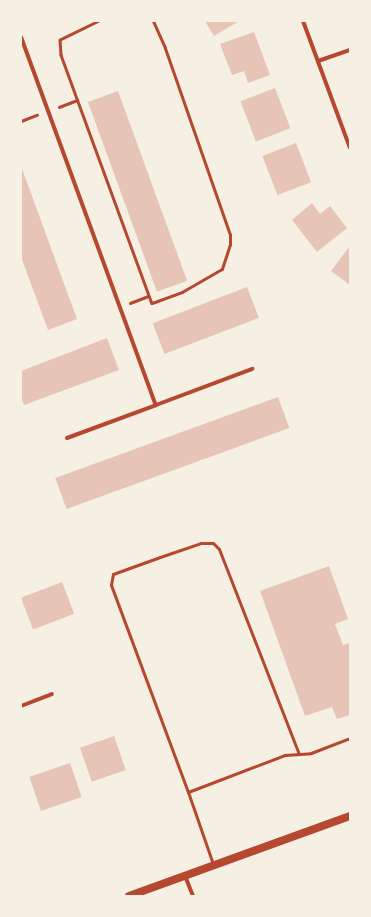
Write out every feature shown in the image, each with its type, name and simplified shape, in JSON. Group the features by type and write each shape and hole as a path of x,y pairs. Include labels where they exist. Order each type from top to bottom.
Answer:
{"main road":[{"path":"129,896 350,816"}],"street":[{"path":"303,21 350,148"},
{"path":"21,37 156,404"},
{"path":"318,61 350,50"},
{"path":"66,438 252,369"},
{"path":"21,706 52,694"},
{"path":"185,876 194,896"}],"lane":[{"path":"214,865 111,585 113,574 201,543 213,543 219,549 299,754"},
{"path":"188,792 285,754 311,753 350,738"}],"path":[{"path":"99,21 60,40 61,55 148,296 152,302 182,292 222,269 230,246 230,235 165,48 153,21"},
{"path":"121,307 148,296"}],"building":[{"path":"205,21 239,21 214,36"},
{"path":"254,32 270,75 248,83 244,71 232,75 220,44"},
{"path":"275,88 290,128 256,141 240,101"},
{"path":"118,91 187,281 157,292 88,102"},
{"path":"296,143 311,182 277,195 262,156"},
{"path":"21,166 77,319 48,330 21,257"},
{"path":"312,203 320,214 330,206 347,228 317,252 292,220"},
{"path":"349,247 350,248 350,285 331,271"},
{"path":"247,287 259,318 165,354 153,323"},
{"path":"107,338 119,370 24,405 21,397 21,371"},
{"path":"278,397 289,428 67,509 55,478"},
{"path":"329,566 348,619 335,624 343,645 350,643 350,715 337,719 332,707 305,716 260,591"},
{"path":"62,582 74,614 33,630 21,598"},
{"path":"114,736 126,770 92,782 80,748"},
{"path":"70,763 82,797 41,811 29,777"}]}
